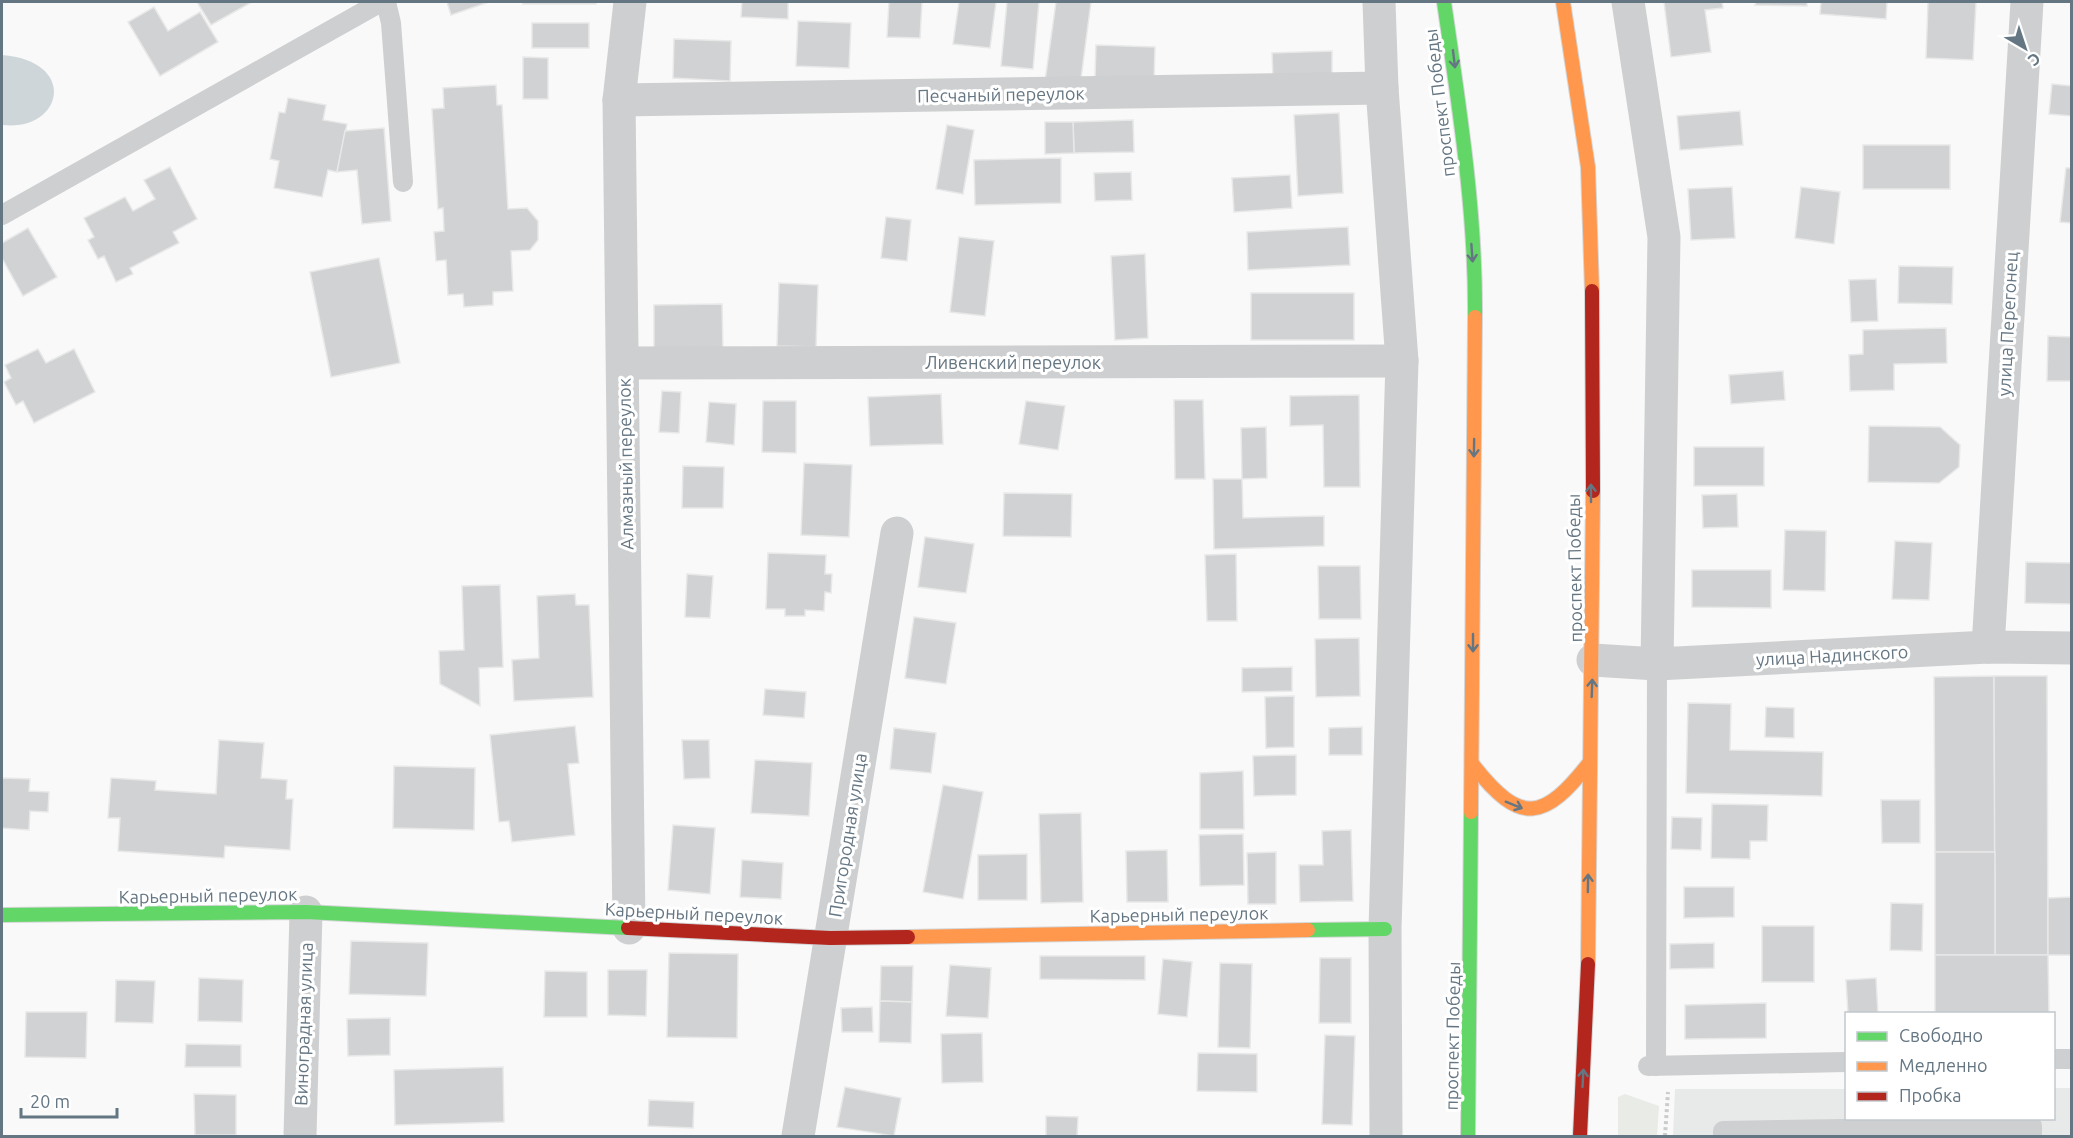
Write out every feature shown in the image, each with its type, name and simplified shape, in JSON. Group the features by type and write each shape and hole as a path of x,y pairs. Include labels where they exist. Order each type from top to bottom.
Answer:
{"main road":[{"name":"проспект Победы","path":"1444,2 1464,143 1475,286 1473,765 1468,1137"},
{"name":"проспект Победы","path":"1563,2 1588,167 1593,315 1593,660 1587,1015 1580,1137"},
{"path":"1473,765 1490,789 1508,805 1529,810 1544,807 1558,798 1575,783 1590,762"},
{"name":"Карьерный переулок","path":"2,915 306,912 830,938 1385,929"}],"street":[{"name":"Алмазный переулок","path":"629,928 620,100 630,2"},
{"path":"1379,2 1382,88 1402,361 1385,929 1386,1137"},
{"path":"1628,2 1664,237 1657,664"},
{"name":"улица Перегонец","path":"1988,647 2027,2"},
{"name":"Песчаный переулок","path":"620,100 1382,88"},
{"name":"Ливенский переулок","path":"624,363 1402,361"},
{"name":"Пригородная улица","path":"798,1137 897,533"},
{"name":"улица Надинского","path":"1593,660 1657,664 1988,647 2072,648"},
{"name":"Виноградная улица","path":"300,1137 306,912"}],"lane":[{"path":"2,215 383,2 391,23 404,182"},
{"path":"1657,664 1652,1066 1845,1062"},
{"path":"2055,1059 2072,1059"},
{"path":"1723,1137 1723,1131 2032,1126 2032,1137"}],"shaded area":[{"path":"2,55 27,60 43,69 52,82 54,95 49,108 39,118 23,124 2,125"},
{"path":"2055,1088 2071,1088 2071,1136 1673,1136 1675,1089 1845,1089 1845,1120 2055,1120"},
{"path":"1625,1094 1659,1106 1657,1136 1618,1136 1618,1097"}],"building":[{"path":"197,2 252,2 211,25"},
{"path":"447,2 489,2 451,15"},
{"path":"523,2 596,2 596,4 523,4"},
{"path":"742,2 788,2 788,19 741,17"},
{"path":"889,2 922,2 920,38 887,37"},
{"path":"959,2 996,2 990,48 953,44"},
{"path":"1007,2 1039,2 1033,69 1001,66"},
{"path":"1056,2 1091,2 1080,86 1045,81"},
{"path":"1664,2 1722,2 1723,8 1705,10 1711,52 1671,57"},
{"path":"1756,2 1807,2 1807,6 1755,5"},
{"path":"1821,2 1887,2 1886,19 1820,14"},
{"path":"1928,2 1976,2 1973,60 1926,58"},
{"path":"154,7 168,31 200,12 218,42 160,76 128,22"},
{"path":"798,21 851,23 849,68 796,66"},
{"path":"532,23 589,23 589,48 532,48"},
{"path":"674,39 731,41 730,81 673,78"},
{"path":"1096,45 1155,47 1154,80 1095,77"},
{"path":"1332,51 1332,76 1273,78 1272,53"},
{"path":"523,57 548,58 548,99 523,99"},
{"path":"2052,84 2072,86 2072,116 2049,114"},
{"path":"496,85 497,105 502,105 508,209 527,208 538,221 538,240 530,250 511,251 513,291 493,292 493,305 464,307 463,294 448,295 446,260 436,261 434,232 444,231 443,208 438,209 432,109 444,108 443,88"},
{"path":"288,98 326,105 323,120 347,124 337,172 328,170 322,197 274,188 279,161 270,159 279,112 285,113"},
{"path":"1740,111 1743,145 1680,150 1677,116"},
{"path":"1339,113 1343,193 1298,196 1294,115"},
{"path":"1133,120 1134,152 1074,153 1073,122"},
{"path":"1045,122 1073,122 1074,153 1045,154"},
{"path":"947,125 974,130 963,194 936,189"},
{"path":"384,128 391,221 362,224 357,170 337,172 345,131"},
{"path":"1863,145 1950,145 1950,189 1863,189"},
{"path":"1061,158 1061,203 975,205 974,160"},
{"path":"170,167 197,219 173,232 179,243 130,268 133,274 116,282 104,256 98,259 88,240 94,237 84,218 125,197 133,211 155,199 144,180"},
{"path":"2066,168 2072,168 2072,223 2060,222"},
{"path":"1131,172 1132,200 1095,201 1094,173"},
{"path":"1290,175 1292,208 1234,212 1232,178"},
{"path":"1732,187 1735,238 1691,240 1688,189"},
{"path":"1801,187 1840,192 1834,244 1795,238"},
{"path":"886,217 911,220 907,261 881,258"},
{"path":"1348,227 1350,265 1248,270 1247,232"},
{"path":"28,228 57,277 23,296 2,258 2,243"},
{"path":"959,237 994,241 985,316 950,312"},
{"path":"1145,254 1148,338 1115,340 1111,256"},
{"path":"379,258 400,363 331,377 310,272"},
{"path":"1899,266 1953,267 1952,304 1898,303"},
{"path":"1876,279 1878,321 1851,322 1849,280"},
{"path":"779,283 818,285 816,347 777,346"},
{"path":"1251,293 1354,293 1354,340 1251,340"},
{"path":"722,304 723,350 654,351 654,305"},
{"path":"1946,328 1947,363 1894,364 1894,390 1850,391 1849,355 1863,354 1863,330"},
{"path":"2048,336 2072,337 2072,381 2047,381"},
{"path":"38,349 46,363 74,349 95,392 34,423 23,401 16,405 4,382 11,378 5,365"},
{"path":"1783,371 1785,400 1731,404 1729,375"},
{"path":"662,391 681,392 679,433 659,432"},
{"path":"941,394 943,444 870,446 868,397"},
{"path":"1359,395 1360,487 1324,487 1323,425 1290,426 1290,396"},
{"path":"1174,400 1203,400 1205,479 1175,479"},
{"path":"763,401 796,401 796,453 762,452"},
{"path":"1026,401 1065,406 1058,450 1019,444"},
{"path":"709,402 736,404 734,445 706,442"},
{"path":"1869,426 1940,427 1960,445 1959,467 1939,483 1868,482"},
{"path":"1266,427 1267,478 1242,479 1241,428"},
{"path":"1694,447 1764,447 1764,486 1694,486"},
{"path":"804,463 852,465 849,537 801,535"},
{"path":"683,466 724,467 723,508 682,508"},
{"path":"1213,479 1242,479 1243,518 1324,516 1324,546 1214,549"},
{"path":"1004,493 1072,494 1071,537 1003,536"},
{"path":"1737,494 1738,527 1703,528 1702,495"},
{"path":"1785,530 1826,531 1825,591 1783,590"},
{"path":"925,537 974,544 966,593 918,587"},
{"path":"1895,541 1932,543 1929,600 1892,599"},
{"path":"768,553 826,555 825,574 832,574 831,593 825,592 824,611 805,610 805,616 785,616 785,609 766,609"},
{"path":"1236,554 1237,621 1207,621 1205,555"},
{"path":"2026,562 2072,563 2072,604 2025,603"},
{"path":"1318,566 1360,566 1361,619 1319,619"},
{"path":"1692,570 1771,570 1771,608 1692,607"},
{"path":"687,574 713,576 710,618 685,617"},
{"path":"500,585 503,667 479,668 480,706 440,684 439,651 464,650 462,586"},
{"path":"575,594 576,605 589,605 593,697 514,701 512,660 539,658 537,596"},
{"path":"914,617 956,623 946,684 905,678"},
{"path":"1359,638 1360,696 1316,697 1315,639"},
{"path":"1292,667 1292,691 1242,692 1242,668"},
{"path":"1994,676 1995,852 1935,852 1934,677"},
{"path":"1994,676 2047,676 2048,955 1995,955"},
{"path":"765,689 806,692 804,718 763,715"},
{"path":"1294,696 1294,747 1266,748 1265,697"},
{"path":"1688,703 1731,704 1730,750 1823,752 1822,796 1686,793"},
{"path":"1766,707 1794,708 1794,738 1765,737"},
{"path":"575,726 579,763 568,764 575,835 512,842 509,821 499,822 490,735"},
{"path":"1362,727 1362,755 1329,755 1329,728"},
{"path":"894,728 936,733 931,773 890,769"},
{"path":"219,740 264,743 261,778 287,780 286,799 293,799 290,850 225,846 224,858 118,851 120,818 108,818 111,778 156,781 155,790 216,794"},
{"path":"682,740 709,740 710,778 684,779"},
{"path":"1296,755 1296,795 1254,796 1253,756"},
{"path":"755,760 812,763 809,816 751,813"},
{"path":"394,766 475,768 474,830 393,828"},
{"path":"1243,771 1244,829 1200,829 1200,773"},
{"path":"2,778 30,779 29,791 49,792 48,812 30,811 29,830 2,828"},
{"path":"943,785 983,792 963,899 923,892"},
{"path":"1881,800 1920,800 1920,843 1882,843"},
{"path":"1712,804 1768,805 1767,841 1750,841 1750,859 1711,858"},
{"path":"1081,813 1083,902 1041,903 1039,814"},
{"path":"1672,817 1702,818 1701,850 1671,849"},
{"path":"673,825 715,828 710,894 668,890"},
{"path":"1351,830 1353,901 1300,902 1299,865 1323,865 1322,831"},
{"path":"1243,834 1244,885 1200,886 1199,835"},
{"path":"1167,850 1168,902 1127,902 1126,851"},
{"path":"1276,852 1276,904 1248,904 1247,853"},
{"path":"1935,852 1995,852 1995,955 1935,955"},
{"path":"1027,854 1027,900 978,900 978,855"},
{"path":"742,860 783,863 781,899 740,897"},
{"path":"1684,887 1734,887 1734,917 1684,918"},
{"path":"2072,897 2072,955 2048,955 2048,898"},
{"path":"1891,903 1923,904 1922,951 1890,950"},
{"path":"1762,926 1814,926 1814,982 1762,982"},
{"path":"351,941 428,943 426,996 349,994"},
{"path":"1714,943 1714,968 1670,969 1670,944"},
{"path":"669,953 738,954 737,1038 667,1037"},
{"path":"1935,955 2048,955 2049,1012 1935,1012"},
{"path":"1040,956 1145,956 1145,980 1040,979"},
{"path":"1320,958 1351,958 1351,1023 1319,1023"},
{"path":"1163,959 1192,962 1187,1017 1158,1014"},
{"path":"1220,963 1252,964 1250,1048 1218,1047"},
{"path":"950,965 991,968 988,1018 946,1016"},
{"path":"881,966 913,966 912,1002 880,1001"},
{"path":"608,970 647,970 646,1016 608,1015"},
{"path":"545,971 587,972 587,1017 544,1017"},
{"path":"199,978 243,980 242,1022 198,1021"},
{"path":"1876,978 1878,1012 1848,1012 1846,980"},
{"path":"116,980 155,981 153,1023 115,1022"},
{"path":"880,1001 912,1002 911,1043 879,1042"},
{"path":"1766,1003 1766,1038 1685,1039 1685,1005"},
{"path":"872,1007 873,1032 842,1032 841,1008"},
{"path":"26,1012 87,1012 86,1058 25,1057"},
{"path":"390,1018 390,1055 348,1056 347,1019"},
{"path":"982,1033 983,1082 942,1083 941,1034"},
{"path":"1325,1035 1355,1036 1352,1125 1322,1124"},
{"path":"186,1044 241,1045 241,1067 185,1067"},
{"path":"1198,1053 1257,1054 1257,1092 1197,1091"},
{"path":"503,1067 504,1122 395,1125 394,1070"},
{"path":"845,1087 901,1098 894,1136 837,1127"},
{"path":"194,1094 236,1095 236,1135 195,1135"},
{"path":"649,1100 694,1102 693,1128 648,1126"},
{"path":"1046,1116 1078,1117 1077,1136 1046,1136"}],"traffic: fast":[{"path":"1444,2 1470,199 1475,317"},
{"path":"1468,1136 1471,812"},
{"path":"2,915 306,912 628,928"},
{"path":"1308,930 1385,929"}],"traffic: slow":[{"path":"1563,2 1588,167 1592,291"},
{"path":"1471,812 1475,317"},
{"path":"1588,964 1593,491"},
{"path":"1473,765 1505,799 1519,806 1532,808 1545,805 1559,796 1590,762"},
{"path":"908,937 1308,930"}],"traffic: jam":[{"path":"1592,291 1593,491"},
{"path":"628,928 830,938 908,937"},
{"path":"1580,1136 1588,964"}]}
